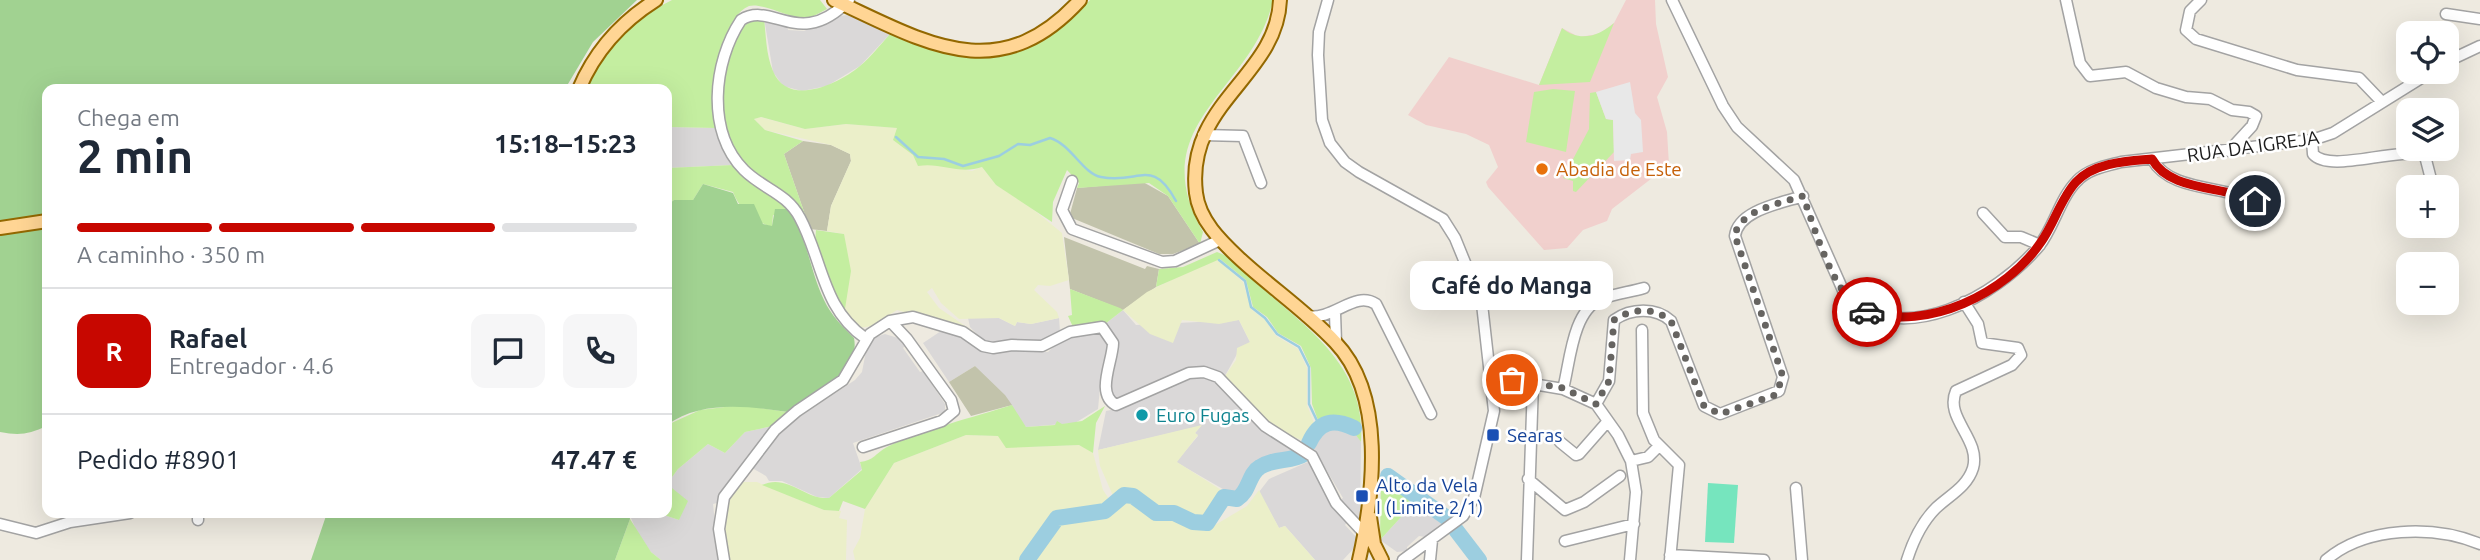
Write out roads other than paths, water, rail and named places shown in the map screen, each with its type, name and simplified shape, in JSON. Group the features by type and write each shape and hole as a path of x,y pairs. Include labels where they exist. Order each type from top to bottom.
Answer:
{"main road":[{"path":"582,84 593,61 617,31 656,0"},
{"path":"842,2 928,44 971,50 995,48 1032,37 1060,19 1080,0"},
{"path":"1280,0 1274,31 1263,53 1218,110 1203,135 1195,172 1196,197 1203,215 1220,240 1306,316 1323,325 1363,385 1371,439 1368,510 1359,560"},
{"path":"0,228 42,222"},
{"path":"1368,510 1374,544"},
{"path":"1365,534 1382,560"}],"street":[{"path":"1328,0 1319,32 1318,55 1322,120 1330,143 1345,162 1433,211 1450,228 1482,304 1494,411 1474,498 1463,516 1416,555 1403,560"},
{"name":"RUA DA IGREJA","path":"1672,0 1723,106 1737,127 1780,164 1803,196 1826,257 1846,297 1861,310 1883,317 1909,318 1942,312 1964,302 2012,272 2040,245 2076,181 2101,168 2152,159 2312,141 2333,133 2411,84"},
{"path":"2066,0 2085,73 2097,77 2126,72 2156,88 2186,97 2210,99 2232,110 2249,112 2256,116 2252,127 2229,151"},
{"path":"2201,0 2185,21 2186,30 2196,39 2297,70 2359,78 2382,102"},
{"path":"842,2 825,18 807,24 759,14 741,20 721,75 717,104 721,129 738,164 793,206 804,226 825,286 838,313 865,338"},
{"path":"2446,14 2480,19"},
{"path":"2459,56 2479,46"},
{"path":"1203,135 1243,136 1261,183"},
{"path":"2312,141 2314,154 2327,162 2408,154 2425,156 2430,175"},
{"path":"2152,159 2171,178 2239,193 2255,201"},
{"path":"1072,181 1062,210 1072,229 1162,262 1175,261 1220,240"},
{"path":"1596,404 1609,381 1614,320 1622,315 1648,310 1671,321 1704,406 1712,412 1720,414 1779,391 1783,377 1735,236 1736,229 1744,218 1803,196"},
{"path":"1983,213 2005,237 2021,237 2040,245"},
{"path":"1563,388 1580,325 1587,311 1600,299 1644,288"},
{"path":"1323,325 1335,313 1354,301 1367,299 1376,304 1431,414"},
{"path":"1907,560 1922,526 1934,509 1961,487 1973,468 1972,444 1953,408 1956,391 2012,365 2021,355 2018,348 1982,343 1978,324 1964,302"},
{"path":"724,560 719,529 724,497 775,430 797,411 843,380 865,338 890,321 904,317 963,332 989,348 1042,346 1070,332 1102,327 1113,343 1106,394 1109,402 1116,405 1176,377 1198,372 1212,373 1227,383 1265,426 1309,453 1336,503 1365,534"},
{"path":"863,447 942,421 954,411 951,400 907,339 890,321"},
{"path":"1642,330 1643,413 1659,446 1672,454 1679,465 1670,558 1764,560"},
{"path":"1491,377 1563,388 1596,404 1631,461 1636,492 1630,560"},
{"path":"1527,560 1533,383"},
{"path":"1560,442 1576,455 1608,421"},
{"path":"1631,461 1648,457 1659,446"},
{"path":"1528,479 1565,510 1584,502 1620,477"},
{"path":"1796,488 1802,560"},
{"path":"0,524 36,533 70,522 97,518"},
{"path":"1565,541 1634,524"},
{"path":"2326,560 2354,543 2423,530 2452,534 2480,544"},
{"path":"1430,560 1432,539"}],"waterway":[{"path":"896,137 918,157 944,159 963,166 999,156 1018,144 1030,145 1050,138 1064,146 1095,175 1114,178 1152,176 1160,179 1176,201"},
{"path":"1219,260 1245,281 1251,307 1265,318 1277,334 1299,347 1309,367 1309,404 1319,425"},
{"path":"1309,443 1317,430 1327,424 1340,423 1354,428"},
{"path":"1027,560 1057,518 1105,511 1124,495 1133,496 1156,513 1174,513 1193,522 1207,523 1224,497 1237,499 1241,496 1260,467 1304,454"},
{"path":"1388,476 1447,518"},
{"path":"1456,530 1479,560"}],"place":[{"name":"Abadia de Este","path":"1542,169"},
{"name":"Café do Manga","path":"1512,380"},
{"name":"Euro Fugas","path":"1142,415"},
{"name":"Searas","path":"1493,435"},
{"name":"Alto da Vela I (Limite 2/1)","path":"1362,496"}]}
